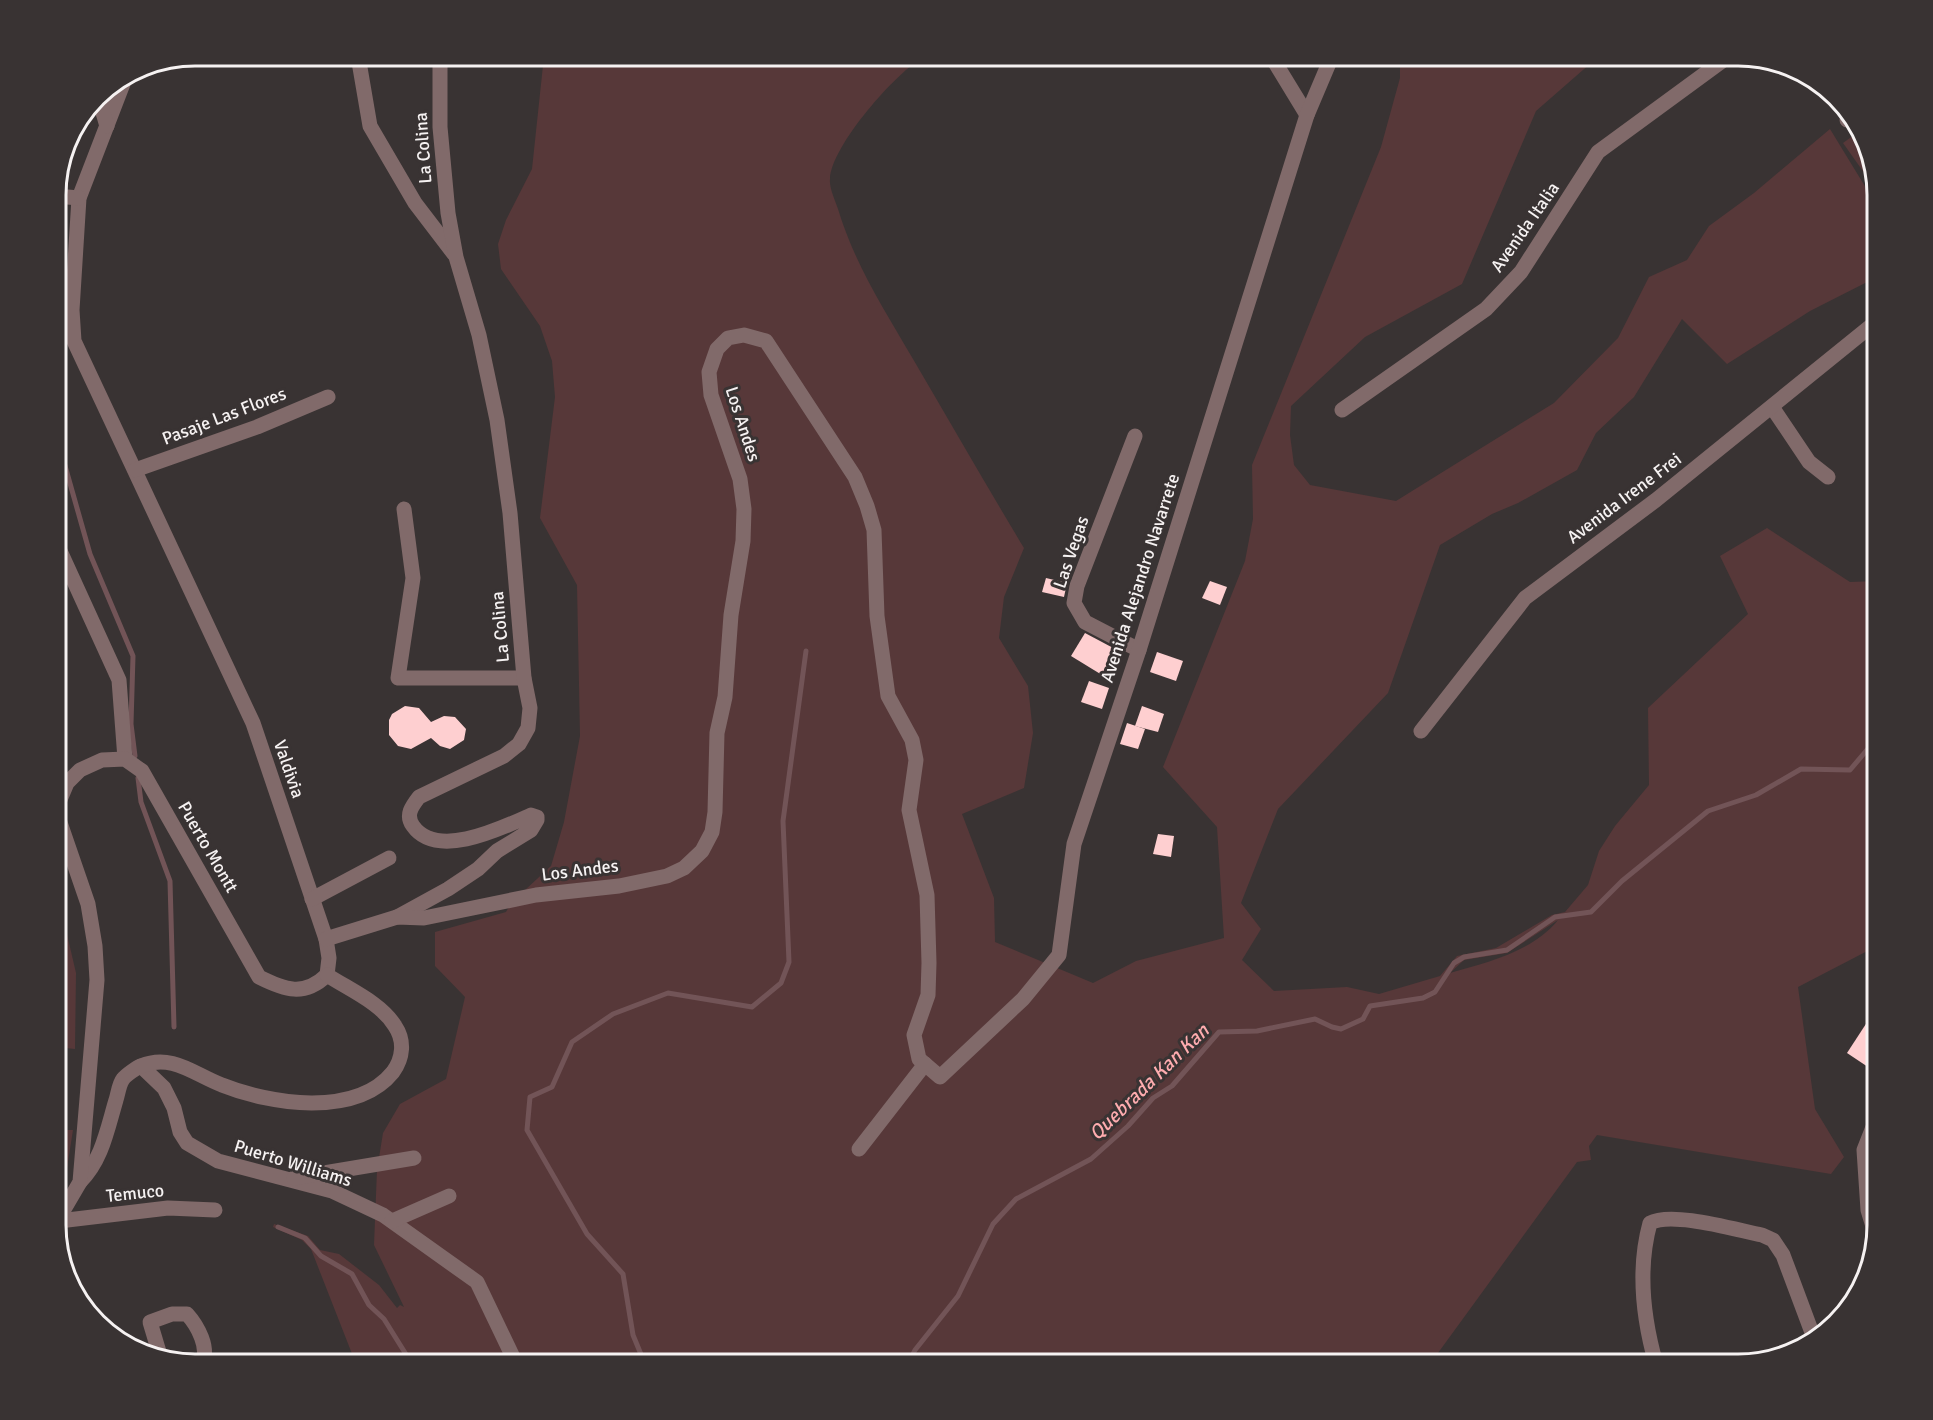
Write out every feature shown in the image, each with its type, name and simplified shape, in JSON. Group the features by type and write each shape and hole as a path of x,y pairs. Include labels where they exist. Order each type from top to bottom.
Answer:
{"street":[{"path":"360,66 370,126 415,203 456,257"},
{"name":"La Colina","path":"397,917 448,889 537,823 537,817 531,816 482,835 450,840 426,836 414,828 409,820 410,808 419,797 504,756 519,744 528,728 530,708 524,678 510,513 497,420 478,335 456,257 443,170 440,66"},
{"path":"1277,66 1307,115"},
{"name":"Avenida Alejandro Navarrete","path":"940,1077 1023,999 1059,955 1074,844 1139,650 1307,115 1328,66"},
{"name":"Avenida Italia","path":"1342,410 1486,309 1521,272 1598,152 1715,66"},
{"name":"Valdivia","path":"121,90 79,198 72,310 74,341 253,723 326,939 329,958 327,975"},
{"path":"101,107 107,126"},
{"path":"66,197 79,198"},
{"name":"Avenida Irene Frei","path":"1421,731 1525,598 1656,500 1867,330"},
{"name":"Los Andes","path":"326,939 397,917 424,918 536,895 620,886 667,876 684,868 702,851 712,832 715,812 717,734 725,696 731,615 743,541 744,509 740,479 711,395 709,372 717,349 728,338 744,334 766,341 855,477 874,530 877,616 888,696 912,740 916,760 909,810 927,895 928,995 914,1035 919,1059 940,1077"},
{"name":"Pasaje Las Flores","path":"135,470 257,427 328,397"},
{"path":"1772,407 1809,462 1828,477"},
{"name":"Las Vegas","path":"1135,436 1077,586 1074,603 1085,622 1139,650"},
{"path":"404,509 413,578 398,678 524,678"},
{"path":"66,564 119,680 125,759 102,760 80,770 66,785"},
{"name":"Puerto Montt","path":"125,759 142,771 259,977 278,987 300,990 315,987 327,975"},
{"path":"66,839 88,904 95,946 97,980 80,1182"},
{"path":"312,899 388,858"},
{"path":"66,1206 80,1182 93,1169 100,1154 122,1079 141,1066 159,1062 180,1064 220,1085 255,1097 284,1102 323,1102 354,1097 392,1073 402,1055 400,1033 387,1014 327,975"},
{"path":"859,1149 925,1064"},
{"name":"Puerto Williams","path":"141,1066 164,1088 174,1108 180,1132 187,1143 218,1161 332,1191 392,1221 477,1282 512,1354"},
{"path":"1867,1143 1864,1150 1867,1186"},
{"path":"285,1179 414,1158"},
{"path":"392,1221 449,1196"},
{"name":"Temuco","path":"66,1221 168,1208 215,1210"},
{"path":"1653,1354 1643,1311 1642,1289 1646,1236 1650,1223 1657,1219 1681,1220 1762,1235 1773,1240 1783,1255 1811,1331"},
{"path":"158,1349 150,1322 172,1314 187,1314 195,1323 204,1345 204,1354"}],"shaded area":[{"path":"543,66 911,66 883,93 853,130 833,165 830,186 853,249 871,286 1024,548 1004,597 999,638 1028,686 1033,733 1024,788 962,814 994,898 995,942 1093,983 1136,961 1224,938 1217,827 1163,767 1245,561 1253,519 1252,465 1381,147 1400,78 1400,66 1588,66 1536,111 1462,284 1365,337 1291,406 1290,435 1294,465 1310,485 1396,501 1554,403 1618,338 1649,277 1687,260 1709,226 1754,193 1830,129 1867,189 1867,282 1810,311 1727,364 1682,319 1634,397 1596,433 1577,470 1518,503 1492,514 1440,545 1388,693 1278,809 1241,903 1261,929 1242,960 1274,991 1347,987 1379,994 1440,976 1457,956 1496,948 1552,915 1565,912 1588,885 1599,851 1615,826 1649,785 1648,708 1748,614 1720,556 1767,528 1850,582 1867,581 1867,951 1798,987 1815,1109 1844,1157 1831,1174 1597,1135 1589,1146 1591,1160 1577,1162 1437,1354 352,1354 311,1249 302,1240 273,1227 274,1224 308,1236 320,1250 339,1254 379,1285 397,1308 400,1305 404,1307 374,1245 377,1170 383,1133 400,1104 446,1079 465,997 435,966 435,932 506,912 511,903 551,866 564,822 580,736 577,585 540,518 555,397 552,361 540,326 501,269 498,244 506,220 532,169","holes":["1558,920 1536,940 1508,954 1450,973 1464,960 1507,953"]},
{"path":"1853,136 1863,161 1865,175 1843,143"},
{"path":"66,930 76,973 75,1049 66,1048"},
{"path":"66,1130 73,1130 66,1175"}],"building":[{"path":"1046,578 1067,583 1064,597 1042,592"},
{"path":"1210,581 1227,587 1220,605 1202,598"},
{"path":"1085,633 1117,650 1102,675 1071,656"},
{"path":"1157,652 1183,661 1176,681 1150,672"},
{"path":"1089,681 1109,688 1102,709 1081,702"},
{"path":"405,706 419,708 431,722 444,716 455,717 466,729 464,740 450,749 440,746 431,738 411,749 398,746 389,735 389,720 392,714"},
{"path":"1142,706 1164,714 1158,732 1135,726"},
{"path":"1127,723 1145,729 1138,749 1120,744"},
{"path":"1158,834 1174,836 1171,857 1153,854"},
{"path":"1867,1022 1867,1066 1847,1053"}],"waterway":[{"path":"66,469 90,554 133,656 131,724 135,756"},
{"path":"641,1354 633,1335 623,1274 587,1234 527,1130 530,1097 552,1087 572,1042 613,1014 668,993 752,1007 781,983 789,962 783,821 806,651"},
{"name":"Quebrada Kan Kan","path":"913,1354 958,1296 993,1224 1016,1199 1091,1159 1128,1126 1153,1098 1172,1086 1219,1032 1257,1031 1315,1019 1341,1029 1363,1019 1370,1006 1423,998 1435,992 1454,963 1464,957 1507,950 1555,917 1591,912 1622,881 1708,811 1756,795 1801,769 1850,770 1867,750"},
{"path":"138,778 141,802 170,881 174,1027"},
{"path":"278,1227 305,1238 321,1256 352,1274 369,1305 384,1319 406,1354"}]}
